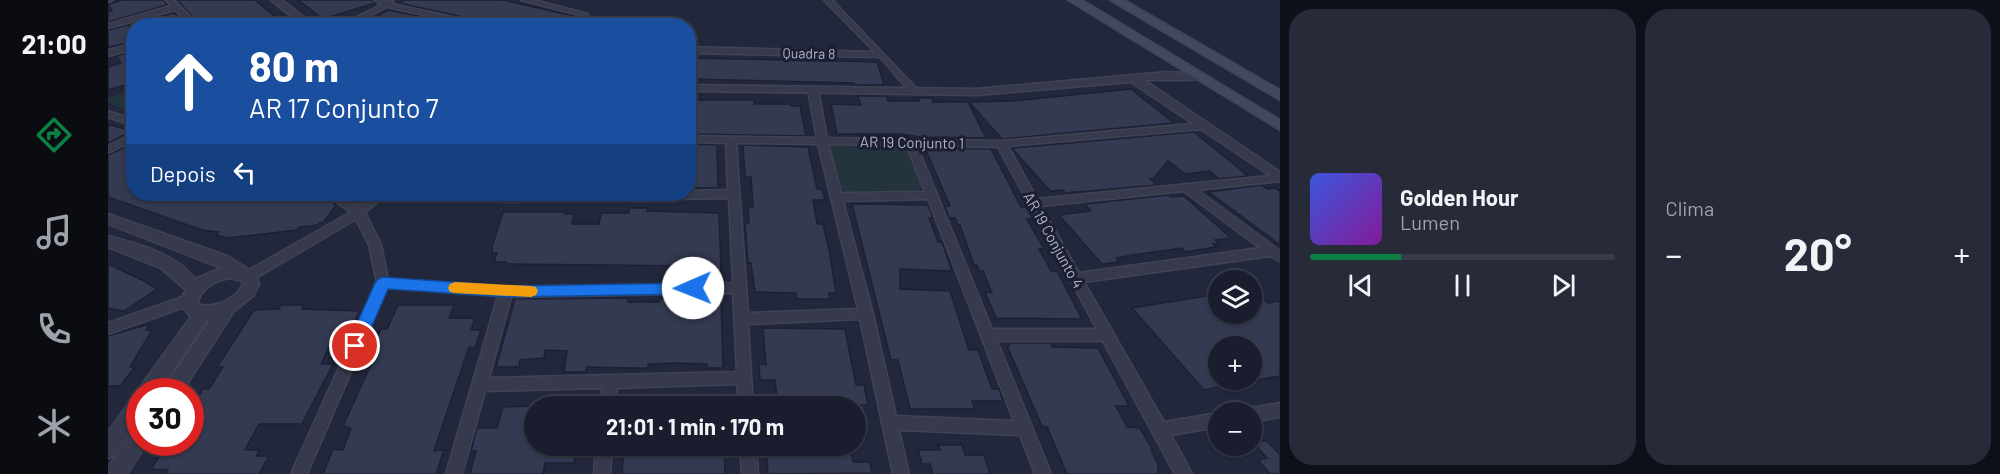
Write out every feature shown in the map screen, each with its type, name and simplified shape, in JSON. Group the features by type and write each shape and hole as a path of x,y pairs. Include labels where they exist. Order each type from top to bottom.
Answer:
{"main road":[{"path":"1110,0 1280,96"},
{"path":"1116,0 1150,22"},
{"path":"1076,1 1280,126"}],"street":[{"path":"170,0 187,18"},
{"path":"276,0 300,18"},
{"path":"355,18 382,2 395,0"},
{"path":"525,0 584,14 580,18"},
{"path":"828,0 914,91"},
{"path":"382,2 453,18"},
{"path":"137,18 176,7"},
{"path":"108,26 126,21"},
{"path":"108,53 126,48"},
{"name":"Quadra 8","path":"696,50 882,55"},
{"path":"1167,75 1174,69 1173,60"},
{"path":"696,87 977,92 1167,75 1200,77"},
{"path":"1133,78 1280,178"},
{"path":"813,90 822,140 866,314 901,474"},
{"path":"108,114 126,120"},
{"name":"AR 19 Conjunto 1","path":"696,140 1001,144 1203,126"},
{"path":"108,150 126,140"},
{"path":"731,140 745,396"},
{"path":"911,143 1043,474"},
{"name":"AR 19 Conjunto 4","path":"1001,144 1184,474"},
{"path":"1034,203 1280,178"},
{"path":"1186,187 1276,254"},
{"path":"696,194 734,194"},
{"path":"836,197 932,195"},
{"path":"299,474 383,283 375,245 359,212 343,201"},
{"path":"108,329 191,295 216,275 244,274 359,212 372,201"},
{"path":"108,219 222,260 244,274 251,282 245,296 227,309 180,378"},
{"path":"108,241 169,263 188,278 191,295 189,307 194,312 202,314 227,309"},
{"path":"1076,278 1276,254"},
{"path":"383,283 507,292 739,288"},
{"path":"454,474 507,292"},
{"path":"158,378 202,314"},
{"path":"741,320 866,314"},
{"path":"987,335 1107,335"},
{"path":"480,385 744,378"},
{"path":"609,396 610,382"},
{"path":"1262,413 1280,410"},
{"path":"1160,430 1208,422"},
{"path":"891,423 1024,428"},
{"path":"108,449 126,424"},
{"path":"115,474 128,456"},
{"path":"602,474 603,456"},
{"path":"749,456 750,474"}],"shaded area":[{"path":"126,92 126,109 108,103 108,98"},
{"path":"835,144 897,145 909,151 924,187 915,192 845,191 840,188 828,148"}],"building":[{"path":"123,0 164,0 167,5 108,22 108,12 112,11 109,4"},
{"path":"177,0 255,0 274,16 271,18 194,18"},
{"path":"298,0 373,0 375,3 326,18 322,18"},
{"path":"405,0 503,0 574,16 572,18 467,18 399,3"},
{"path":"388,10 427,18 374,18"},
{"path":"174,13 179,18 155,18"},
{"path":"126,25 126,44 109,47 108,30"},
{"path":"126,53 126,84 108,90 108,67 121,63 116,56"},
{"path":"696,58 877,62 884,85 855,85 854,83 696,79"},
{"path":"1131,89 1174,123 1002,139 969,102 1013,101"},
{"path":"858,96 887,96 888,101 919,101 918,98 932,98 933,102 968,102 986,138 837,134 831,104 861,105"},
{"path":"696,100 754,100 754,104 800,106 806,136 696,134"},
{"path":"108,124 126,129 126,134 108,143"},
{"path":"1194,132 1248,176 1219,179 1210,171 1185,174 1168,161 1154,178 1150,179 1157,185 1065,193 1063,190 1050,191 1012,148"},
{"path":"696,144 717,145 718,188 696,188"},
{"path":"743,145 808,147 817,189 822,189 825,200 813,200 817,224 823,224 829,250 836,293 829,293 830,299 796,299 796,293 755,292 751,263 748,263 745,223 749,223 748,207 753,207 751,177 745,177"},
{"path":"126,147 126,201 330,201 336,205 323,223 318,225 299,227 297,230 228,238 216,235 219,232 202,230 108,197 108,155"},
{"path":"925,148 991,149 1021,207 1026,207 1033,219 1027,219 1044,249 1039,249 1051,271 1057,271 1082,319 996,318 985,292 992,293 983,271 979,271 977,265 974,265 960,225 957,224 955,218 949,218 945,207 950,206"},
{"path":"1261,185 1267,189 1275,188 1280,191 1280,245 1209,192"},
{"path":"1168,195 1171,197 1184,196 1231,238 1215,240 1219,244 1213,244 1216,247 1185,252 1182,248 1133,255 1116,258 1119,262 1102,264 1059,215 1091,211 1085,204"},
{"path":"852,204 928,205 933,218 929,218 938,242 942,242 952,271 900,269 900,289 950,291 969,350 978,350 992,389 999,389 1003,401 972,401 975,409 910,409 898,360 891,360"},
{"path":"629,208 648,208 647,211 719,213 721,271 700,272 700,266 494,262 497,253 492,253 492,247 503,212 566,212 565,214 574,214 572,224 599,224 601,213 629,213"},
{"path":"108,264 157,289 124,311 108,308"},
{"path":"1208,296 1208,324 1262,324 1262,298 1268,303 1280,301 1280,376 1262,379 1262,336 1208,336 1208,389 1204,390 1132,308"},
{"path":"628,298 628,302 659,302 659,299 721,299 723,368 707,368 707,364 678,363 648,364 648,368 586,367 586,372 564,372 567,351 545,350 544,358 520,360 519,367 496,367 515,299"},
{"path":"281,305 304,305 302,309 359,311 353,326 344,326 335,342 332,341 321,364 333,364 302,424 259,424 245,450 260,450 256,456 269,456 259,474 165,474 168,470 151,469 160,456 204,456 204,389 209,389 223,367 217,367 254,310 279,309"},
{"path":"398,305 454,305 449,318 475,318 471,330 481,330 475,348 469,347 434,451 444,450 436,474 323,474 333,449 343,450 351,428 343,426 371,364 368,357 381,329 387,329"},
{"path":"150,324 146,330 152,330 130,367 135,367 120,386 108,386 108,336"},
{"path":"763,328 845,329 856,385 864,385 868,405 866,405 866,396 777,396 775,380 760,380 759,364 766,365"},
{"path":"1009,343 1051,343 1052,347 1098,348 1129,406 1116,406 1127,427 1140,428 1153,450 1151,450 1158,464 1158,474 1067,474 1047,427 1042,426 1007,346 1010,346"},
{"path":"524,406 524,456 575,456 574,463 545,463 543,474 470,474 476,451 471,451 477,428 497,428 503,407"},
{"path":"1262,441 1267,441 1280,455 1280,474 1270,474 1258,460 1267,458 1262,452"},
{"path":"938,445 962,445 965,455 984,455 990,474 933,474 930,464 922,464 918,450 940,450"},
{"path":"624,456 724,456 725,474 622,474"},
{"path":"767,456 852,456 853,462 870,462 872,473 768,474"}],"slow traffic":[{"path":"455,288 507,292 531,291"}],"route":[{"path":"355,346 383,283 507,292 693,288"}]}
